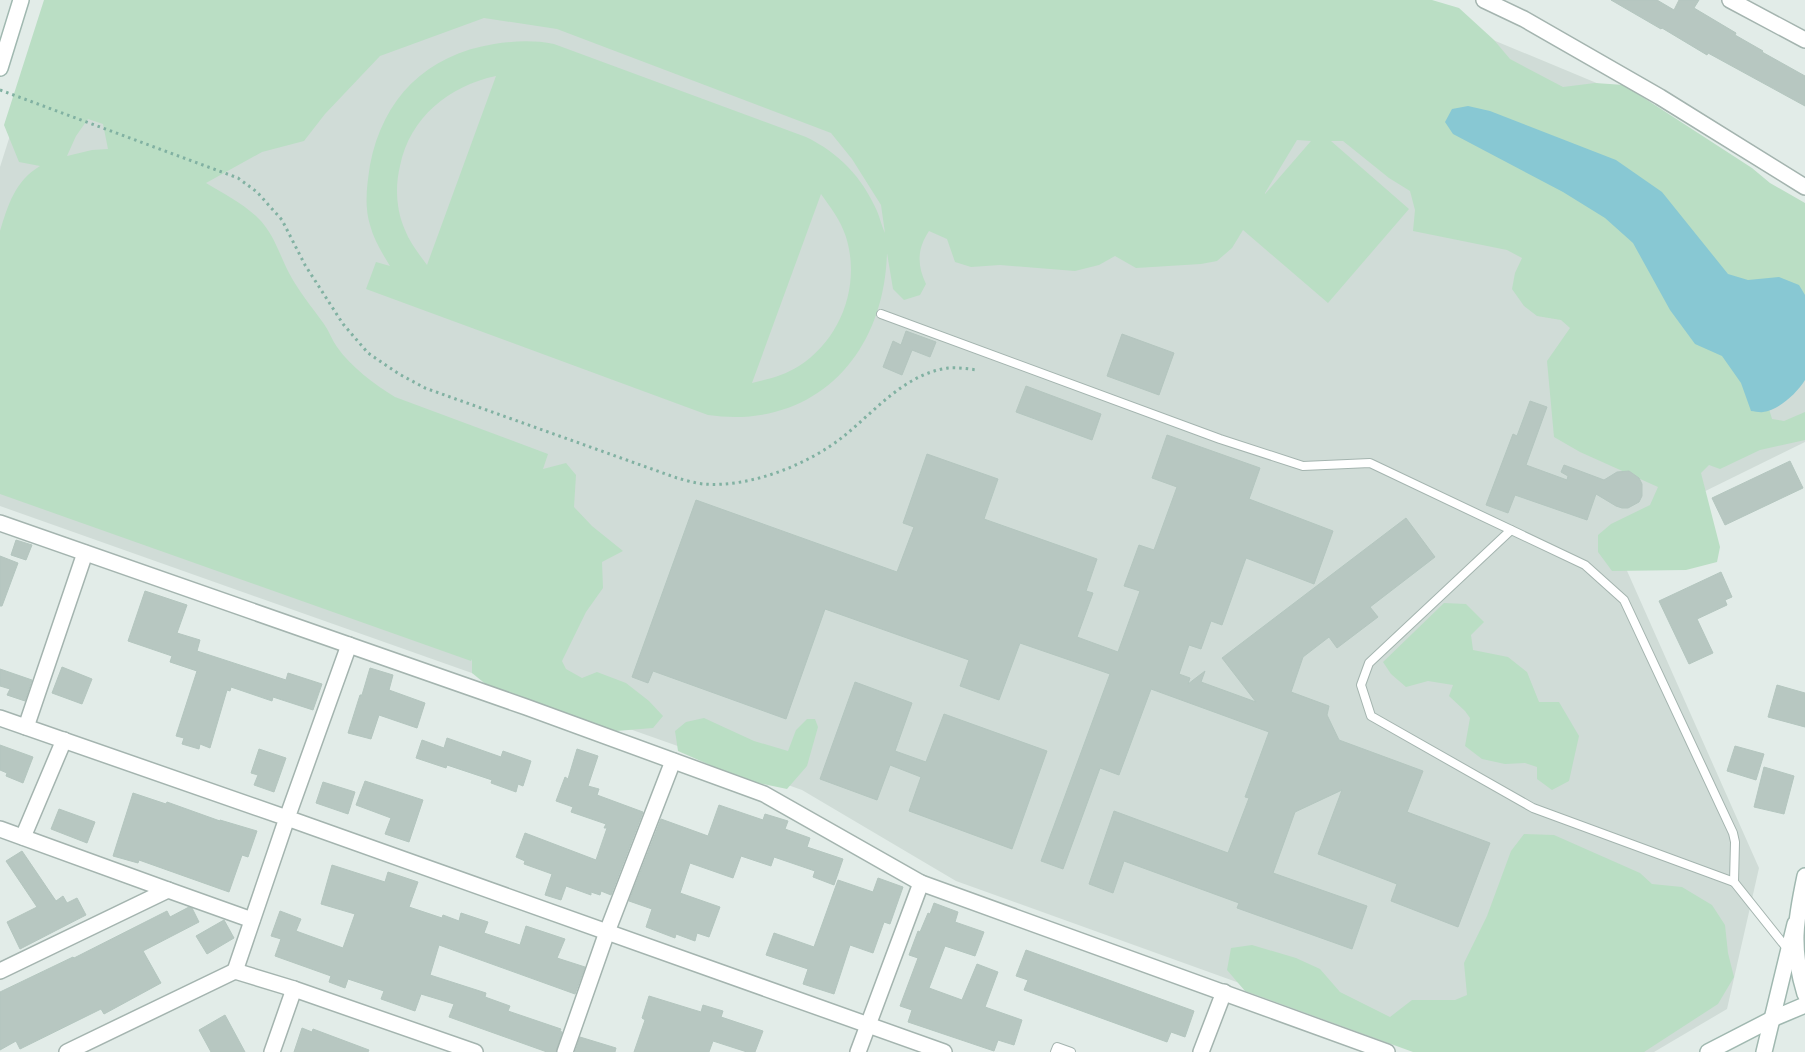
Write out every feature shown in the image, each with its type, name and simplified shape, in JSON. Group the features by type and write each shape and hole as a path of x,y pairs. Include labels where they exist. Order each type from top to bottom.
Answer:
{"street":[{"path":"0,68 21,0"},
{"path":"1484,0 1524,19 1567,43 1805,187"},
{"path":"1730,0 1805,40"},
{"path":"0,523 526,707 764,794 921,883 1387,1052"},
{"path":"26,727 85,553"},
{"path":"235,971 349,645"},
{"path":"0,718 944,1052"},
{"path":"23,837 64,740"},
{"path":"566,1052 606,932 674,761"},
{"path":"0,828 252,920"},
{"path":"1764,1052 1805,876"},
{"path":"858,1052 921,883"},
{"path":"0,971 168,890"},
{"path":"1795,924 1797,959 1805,994"},
{"path":"67,1052 235,971 294,989 475,1052"},
{"path":"272,1052 294,989"},
{"path":"1201,1052 1224,992"},
{"path":"1708,1052 1772,1019 1805,1005"}],"lane":[{"path":"881,314 1220,439 1303,466 1370,463 1585,565 1624,600 1733,832 1735,842 1734,882"},
{"path":"1511,530 1369,663 1361,685 1371,716 1533,808 1734,882 1789,951"},
{"path":"1055,1052 1056,1047 1071,1052"}],"path":[{"path":"0,90 238,178 257,192 282,220 305,265 343,324 368,353 399,374 425,388 677,478 703,484 745,482 774,474 813,456 843,437 888,397 909,382 930,372 949,368 978,370"}],"shaded area":[{"path":"53,0 1397,0 1599,84 1805,211 1805,442 1612,537 1759,868 1727,1009 1654,1052 1431,1052 956,881 802,790 0,506 0,167"}],"green space":[{"path":"44,0 1432,0 1459,8 1494,40 1510,59 1563,87 1595,83 1624,85 1752,168 1770,183 1805,203 1805,324 1747,285 1613,212 1767,402 1772,419 1784,421 1805,412 1805,440 1760,450 1720,469 1709,465 1701,473 1720,547 1717,562 1686,570 1612,571 1598,552 1598,535 1611,524 1650,505 1658,487 1580,452 1554,437 1547,361 1570,328 1561,320 1537,316 1524,306 1512,289 1515,273 1522,258 1507,250 1413,231 1415,210 1410,191 1389,178 1343,141 1331,141 1409,209 1328,303 1243,230 1232,248 1217,261 1201,264 1136,268 1115,256 1099,265 1075,271 1000,265 971,267 955,262 947,239 929,231 920,251 921,270 926,284 920,295 904,300 893,289 887,253 883,290 873,324 857,353 836,378 810,397 780,410 746,417 708,415 366,289 376,262 390,266 378,246 372,231 368,218 367,195 370,165 376,141 385,119 397,100 428,69 448,58 470,50 494,44 516,42 554,44 818,143 839,158 857,177 877,211 885,233 881,205 852,159 831,133 557,29 484,18 380,56 325,114 304,141 262,152 206,183 245,207 263,223 293,280 326,327 337,347 349,362 379,387 395,397 548,454 543,469 566,463 576,475 574,507 592,526 623,551 602,562 603,588 586,612 562,661 566,669 582,678 597,672 626,683 649,701 663,716 653,728 616,731 488,686 472,673 472,659 471,661 0,494 0,231 18,186 31,172 40,166 19,162 4,125","holes":["496,76 427,265 409,239 398,206 397,182 405,148 422,119 434,106 463,87","88,119 103,124 108,149 92,150 67,156 76,136","1297,140 1311,141 1265,194","821,194 841,226 846,237 850,255 851,274 849,292 844,309 836,326 814,355 788,372 752,383"]},
{"path":"1444,603 1466,604 1484,622 1471,635 1473,650 1508,657 1527,672 1539,702 1559,702 1579,736 1569,781 1552,790 1537,779 1537,767 1525,763 1505,764 1482,759 1465,746 1470,718 1449,696 1453,685 1428,681 1406,687 1391,674 1383,662"},
{"path":"704,718 754,741 788,751 796,730 807,719 815,719 818,727 807,766 787,789 744,780 678,751 675,731 686,722"},
{"path":"1524,834 1554,835 1640,873 1652,884 1682,887 1712,905 1725,925 1728,953 1734,977 1718,1004 1644,1052 1413,1052 1245,991 1227,970 1231,948 1252,945 1296,958 1320,969 1340,992 1390,1017 1412,1000 1455,1000 1467,995 1464,963 1487,916 1511,851"}],"water":[{"path":"1468,106 1490,111 1616,160 1662,192 1728,274 1748,280 1779,277 1799,285 1805,295 1805,380 1797,390 1787,400 1769,411 1751,411 1741,383 1722,356 1695,344 1670,310 1633,243 1605,218 1563,192 1453,134 1445,122 1452,109"}],"building":[{"path":"1611,0 1657,0 1674,10 1679,0 1699,0 1694,8 1736,33 1735,35 1762,52 1805,76 1805,106 1708,53 1707,55"},
{"path":"906,331 936,342 930,357 912,350 902,375 883,367 893,341 901,345"},
{"path":"1122,334 1174,353 1159,395 1107,376"},
{"path":"1026,386 1101,414 1092,440 1016,412"},
{"path":"1530,401 1547,407 1526,465 1567,480 1568,476 1561,472 1564,465 1604,480 1617,472 1629,471 1639,478 1642,484 1642,496 1639,502 1628,508 1622,508 1596,494 1587,520 1515,495 1508,513 1486,505 1513,434 1517,436"},
{"path":"1167,435 1260,468 1249,499 1333,531 1314,584 1246,558 1222,625 1211,621 1201,649 1189,645 1179,674 1190,678 1188,684 1205,671 1201,682 1256,702 1222,658 1406,518 1435,557 1370,607 1378,617 1337,648 1329,637 1303,657 1291,692 1329,706 1327,715 1339,740 1423,771 1407,812 1490,843 1458,927 1391,901 1397,884 1318,854 1342,790 1295,812 1273,873 1367,906 1352,949 1237,908 1239,903 1124,861 1113,893 1089,884 1114,811 1228,853 1249,798 1245,797 1269,732 1151,689 1119,775 1100,768 1063,869 1041,861 1110,674 1020,643 999,700 960,686 969,660 825,609 786,719 653,671 648,683 632,677 696,500 897,572 914,527 903,523 927,454 998,479 984,519 1097,559 1086,591 1093,593 1077,637 1118,652 1140,591 1124,586 1139,545 1154,550 1177,487 1152,478"},
{"path":"1790,461 1803,488 1725,525 1712,498"},
{"path":"16,540 32,545 26,560 11,555"},
{"path":"0,556 18,563 2,606 0,606"},
{"path":"1721,572 1732,597 1725,600 1727,605 1697,619 1713,653 1689,664 1659,601"},
{"path":"145,591 187,605 177,633 200,640 197,651 286,680 288,673 322,684 313,710 273,697 272,701 231,687 230,691 227,690 210,748 200,744 199,749 182,744 184,738 176,736 197,671 170,662 172,656 128,641"},
{"path":"62,667 92,679 82,704 52,693"},
{"path":"370,668 393,675 389,690 425,703 417,728 379,715 371,739 348,733"},
{"path":"0,669 32,680 25,701 7,695 10,689 0,686"},
{"path":"855,682 912,703 895,751 926,762 944,714 1047,751 1012,849 909,811 921,777 890,765 877,800 820,779"},
{"path":"1777,685 1805,693 1805,727 1768,717"},
{"path":"447,738 501,757 503,751 531,761 523,786 518,784 516,792 491,783 492,780 447,765 446,768 416,758 422,740 444,748"},
{"path":"0,745 33,757 23,783 6,776 7,773 0,770"},
{"path":"1735,746 1764,754 1756,780 1727,771"},
{"path":"259,749 286,758 274,792 254,785 258,775 251,773"},
{"path":"577,749 598,756 588,786 599,789 597,795 643,812 611,895 601,891 600,895 591,892 591,895 566,886 561,900 545,895 552,874 524,864 525,861 516,857 525,833 596,860 607,828 604,828 606,824 571,812 573,807 556,801 565,777 568,779"},
{"path":"1764,767 1794,776 1784,814 1754,807"},
{"path":"365,781 423,800 409,842 385,834 391,818 356,805"},
{"path":"323,782 355,792 348,814 316,803"},
{"path":"133,793 257,831 248,857 242,855 229,892 139,860 138,863 113,856"},
{"path":"719,805 763,820 765,814 788,821 785,829 810,838 807,847 843,859 834,885 813,877 815,871 774,857 771,866 741,856 733,878 690,863 680,893 720,907 709,937 697,933 695,941 676,934 675,938 646,927 652,909 629,901 661,819 708,836"},
{"path":"59,809 95,822 87,843 51,829"},
{"path":"22,851 56,901 63,896 67,903 77,898 86,915 20,949 7,922 37,907 6,861"},
{"path":"332,865 385,882 388,872 418,882 409,907 442,918 443,915 459,921 461,913 488,922 484,933 520,945 526,926 565,939 557,958 585,967 575,994 439,945 430,975 486,993 485,997 510,1006 508,1011 561,1029 560,1031 562,1032 556,1052 547,1052 449,1017 454,1004 421,994 415,1011 381,999 384,991 348,979 345,988 329,982 331,976 275,956 281,939 271,936 280,911 301,919 296,931 343,948 355,914 321,904"},
{"path":"878,878 903,887 890,924 884,922 873,953 850,945 834,994 803,984 808,969 766,955 774,933 814,947 838,880 873,892"},
{"path":"934,903 958,912 955,922 984,932 975,956 945,946 929,988 962,1000 977,964 998,972 985,1007 1022,1020 1014,1045 998,1040 994,1051 908,1022 912,1010 900,1006 918,958 909,955 918,931 920,932"},
{"path":"189,907 192,908 199,922 143,951 161,983 104,1014 101,1009 20,1049 16,1041 0,1050 0,992 74,958 167,911 170,917"},
{"path":"224,920 234,938 207,954 196,936"},
{"path":"1026,950 1194,1011 1185,1037 1171,1032 1167,1042 1024,990 1028,980 1016,976"},
{"path":"649,996 701,1012 703,1005 723,1011 721,1017 763,1031 755,1052 747,1052 713,1041 709,1052 634,1052 645,1020 642,1018"},
{"path":"225,1015 245,1052 211,1052 199,1030"},
{"path":"302,1028 312,1032 313,1029 369,1050 368,1052 294,1052"},
{"path":"580,1037 616,1048 615,1052 575,1052"}]}
